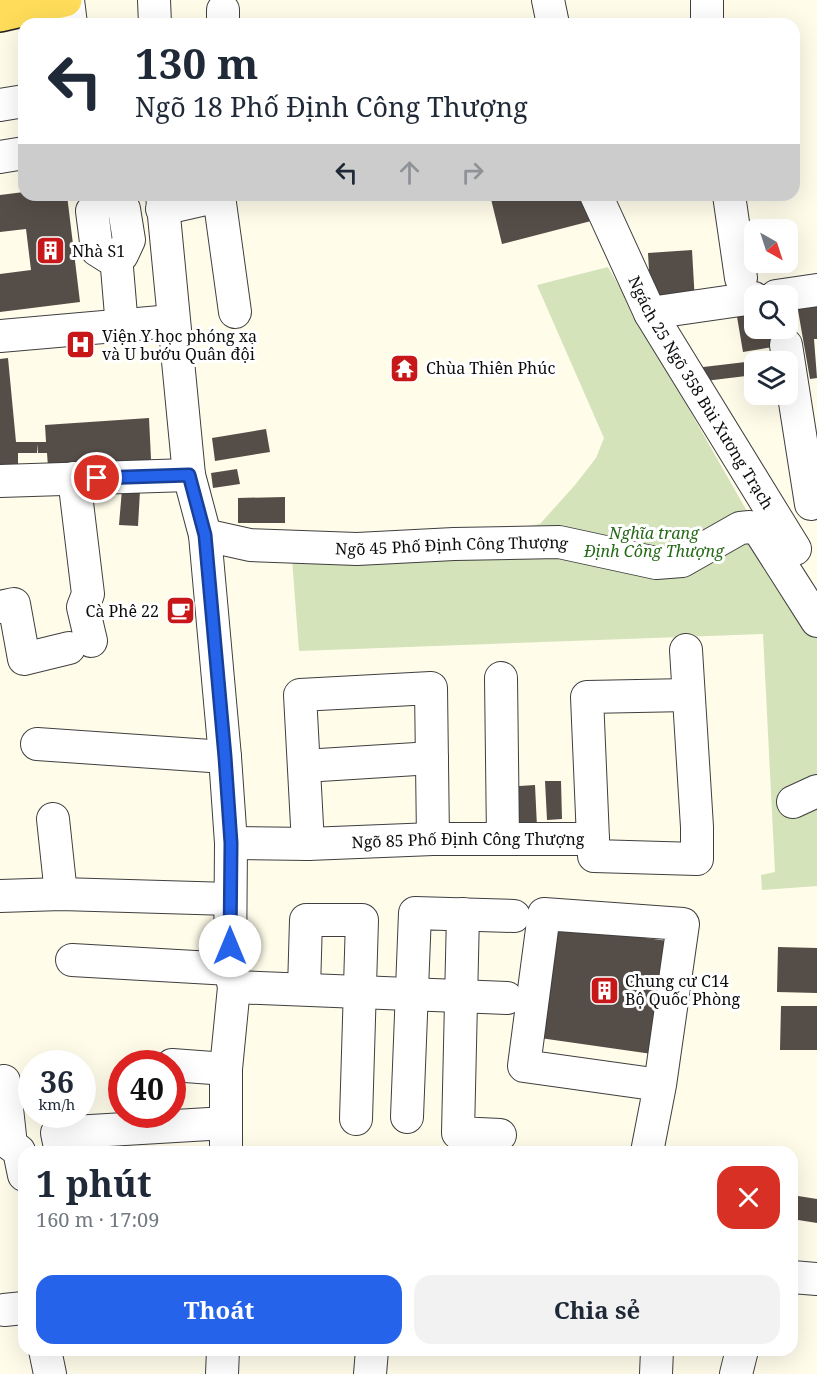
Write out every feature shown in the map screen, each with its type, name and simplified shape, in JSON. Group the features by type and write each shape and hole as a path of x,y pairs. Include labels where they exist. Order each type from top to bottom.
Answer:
{"main road":[{"path":"0,15 67,0"}],"street":[{"path":"67,0 70,18"},
{"path":"154,0 155,18"},
{"path":"548,0 552,18"},
{"path":"707,0 707,18"},
{"path":"0,105 18,102"},
{"path":"0,157 18,154"},
{"path":"122,327 116,256 122,255 129,240 126,226 162,207 193,201"},
{"path":"220,201 235,312"},
{"name":"Ngách 25 Ngõ 358 Bùi Xương Trạch","path":"599,201 650,313 817,581"},
{"path":"730,201 747,285"},
{"path":"52,1137 226,1138 226,1069 232,978 231,843 205,535 189,475 162,207"},
{"path":"650,313 744,289"},
{"path":"798,293 817,290"},
{"path":"0,336 172,321"},
{"path":"771,510 814,503 805,385 786,345"},
{"path":"0,481 189,475"},
{"path":"0,607 14,604 24,659 80,644 83,607 88,594 74,478"},
{"name":"Ngõ 45 Phố Định Công Thượng","path":"205,535 250,545 357,549 559,542 656,563 681,561 740,528 750,527 759,530 817,621"},
{"name":"Ngõ 85 Phố Định Công Thượng","path":"231,843 308,844 433,839 593,838 594,856 697,859 698,826 686,650"},
{"path":"503,678 503,839"},
{"path":"308,844 300,695 431,688 433,839"},
{"path":"593,838 587,697 688,694"},
{"path":"38,744 225,757"},
{"path":"304,766 432,758"},
{"path":"53,819 61,894"},
{"path":"0,896 61,894 230,899"},
{"path":"407,1117 415,913 514,916"},
{"path":"464,914 458,1133 500,1135"},
{"path":"648,1146 660,1084 683,924 544,914 524,1066 660,1084"},
{"path":"304,989 306,921 362,920 362,991 356,1119"},
{"path":"72,960 232,978 304,989 507,998"},
{"path":"186,1066 226,1069"},
{"path":"4,1081 6,1146"},
{"path":"798,1277 817,1279"},
{"path":"46,1356 50,1374"},
{"path":"222,1374 223,1356"},
{"path":"370,1374 372,1356"},
{"path":"656,1374 657,1356"},
{"path":"736,1374 740,1356"}],"green space":[{"name":"Nghĩa trang Định Công Thượng","path":"608,267 752,520 817,607 817,886 762,890 761,875 775,872 763,634 299,651 291,546 412,545 540,524 575,485 596,458 604,438 537,285"}],"building":[{"name":"Nhà S1","path":"18,193 18,201 68,201 80,302 0,312 0,274 31,270 26,229 0,232 0,195"},
{"path":"491,201 586,201 591,221 502,244"},
{"path":"692,250 695,302 651,305 648,253"},
{"path":"817,295 817,339 814,339 817,378 810,379 798,299"},
{"path":"744,303 744,339 784,339 785,345 743,352 735,305"},
{"path":"8,358 16,442 46,442 45,425 149,418 151,459 142,467 48,467 47,453 38,453 37,444 37,453 18,453 18,464 0,465 0,359"},
{"path":"744,362 744,376 697,382 695,368"},
{"path":"266,429 270,452 215,461 212,438"},
{"path":"237,469 240,484 213,488 211,473"},
{"path":"122,489 140,491 138,526 119,525"},
{"path":"285,497 285,523 238,523 238,498"},
{"path":"545,781 561,781 562,819 547,820"},
{"path":"535,785 537,827 506,829 504,787"},
{"name":"Chung cư C14 Bộ Quốc Phòng","path":"556,926 668,941 652,1054 540,1038"},
{"path":"778,947 817,948 817,993 777,992"},
{"path":"781,1006 817,1006 817,1050 780,1050"},
{"path":"798,1196 817,1199 817,1223 798,1220"}],"place":[{"name":"Nhà S1","path":"51,251"},
{"name":"Viện Y học phóng xạ và U bướu Quân đội","path":"81,345"},
{"name":"Chùa Thiên Phúc","path":"405,368"},
{"name":"Cà Phê 22","path":"180,611"},
{"name":"Chung cư C14 Bộ Quốc Phòng","path":"604,990"}],"route":[{"path":"97,478 189,475 205,535 225,757 231,843 230,946"}]}
